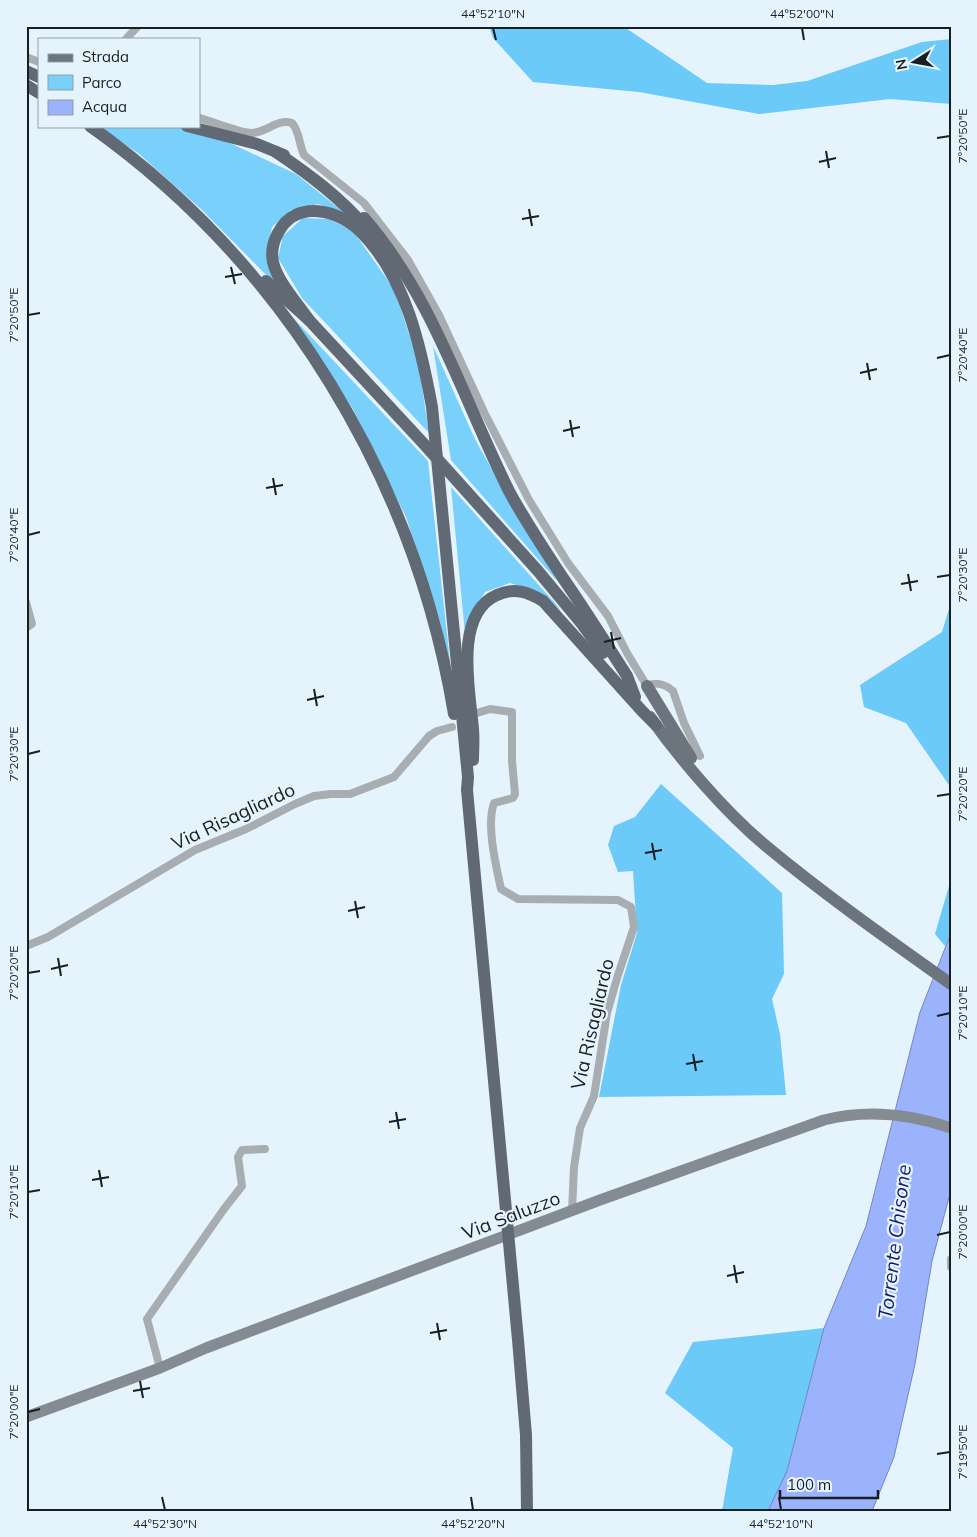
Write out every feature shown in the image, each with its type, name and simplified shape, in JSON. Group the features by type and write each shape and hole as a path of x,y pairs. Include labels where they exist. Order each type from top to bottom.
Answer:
{"highway":[{"path":"26,71 38,77"},
{"path":"26,85 38,92"},
{"path":"93,128 142,164 187,204 215,233 256,280 305,344 347,411 386,486 414,557 435,625 452,697 464,777 470,785"},
{"path":"195,128 257,144 294,160 325,182 355,208 376,231 404,271 441,340 477,425 511,494 543,548 627,676 635,697"},
{"path":"276,152 339,199 368,230 398,277 421,334 430,371 446,482 470,785 511,1222 526,1435 527,1511"},
{"path":"309,320 276,269 273,251 279,231 289,219 305,212 318,210 341,217 356,227 369,240 398,288 421,353 432,406 470,785"},
{"path":"215,233 229,243 275,291 309,320 423,443 538,571 582,624 635,697"},
{"path":"470,785 474,733 468,663 469,638 478,610 491,598 504,592 512,590 526,592 543,601 642,712 656,725"},
{"path":"513,1246 533,1435 533,1511"}],"main road":[{"path":"647,686 712,792"},
{"path":"635,697 712,792 765,846 951,984"},
{"name":"Via Saluzzo","path":"26,1417 572,1211 824,1120 851,1114 878,1114 918,1120 951,1128"}],"street":[{"path":"127,38 138,26"},
{"path":"26,57 38,62"},
{"path":"200,118 251,133 269,129 280,122 292,123 298,133 304,155 364,203 370,210 408,260 439,314 484,412 529,500 568,563 608,616 626,653 647,686 651,684 662,685 673,691 684,723 700,756"},
{"path":"26,602 32,624 26,628"},
{"name":"Via Risagliardo","path":"477,713 490,709 512,712 512,762 515,794 513,798 494,803 491,816 494,857 501,889 518,899 618,900 631,907 634,927 608,1013 594,1096 580,1128 574,1167 572,1211"},
{"name":"Via Risagliardo","path":"26,946 48,937 195,850 246,829 295,804 314,796 350,794 394,777 429,736 452,726"},
{"path":"160,1368 147,1319 242,1186 238,1157 242,1150 265,1149"},
{"path":"951,1259 951,1267"}],"green space":[{"path":"100,128 182,128 215,136 296,174 346,214 318,204 291,210 272,227 267,255 277,286 201,209 138,153"},
{"path":"303,218 329,219 353,231 394,289 418,361 429,433 302,298 278,258 283,236"},
{"path":"281,305 428,461 451,671 440,621 406,517 353,409"},
{"path":"433,346 475,439 511,504 559,583 451,460"},
{"path":"451,487 562,611 540,593 510,583 485,592 473,612 465,634"}],"shaded area":[{"path":"489,26 623,26 707,83 773,85 807,81 922,42 951,39 951,104 890,99 759,114 639,92 533,82 493,38"},
{"path":"951,602 951,788 906,723 864,707 860,685 942,632"},
{"path":"661,784 782,893 784,974 772,999 780,1034 786,1095 599,1097 621,985 637,933 633,871 618,872 608,845 614,826 635,817"},
{"path":"951,879 951,933 945,946 935,934"},
{"path":"824,1328 787,1471 768,1511 722,1511 733,1448 665,1393 693,1342"}],"water":[{"name":"Torrente Chisone","path":"951,933 951,1190 932,1261 915,1364 894,1457 872,1511 768,1511 787,1471 824,1328 866,1226 920,1012"}]}
